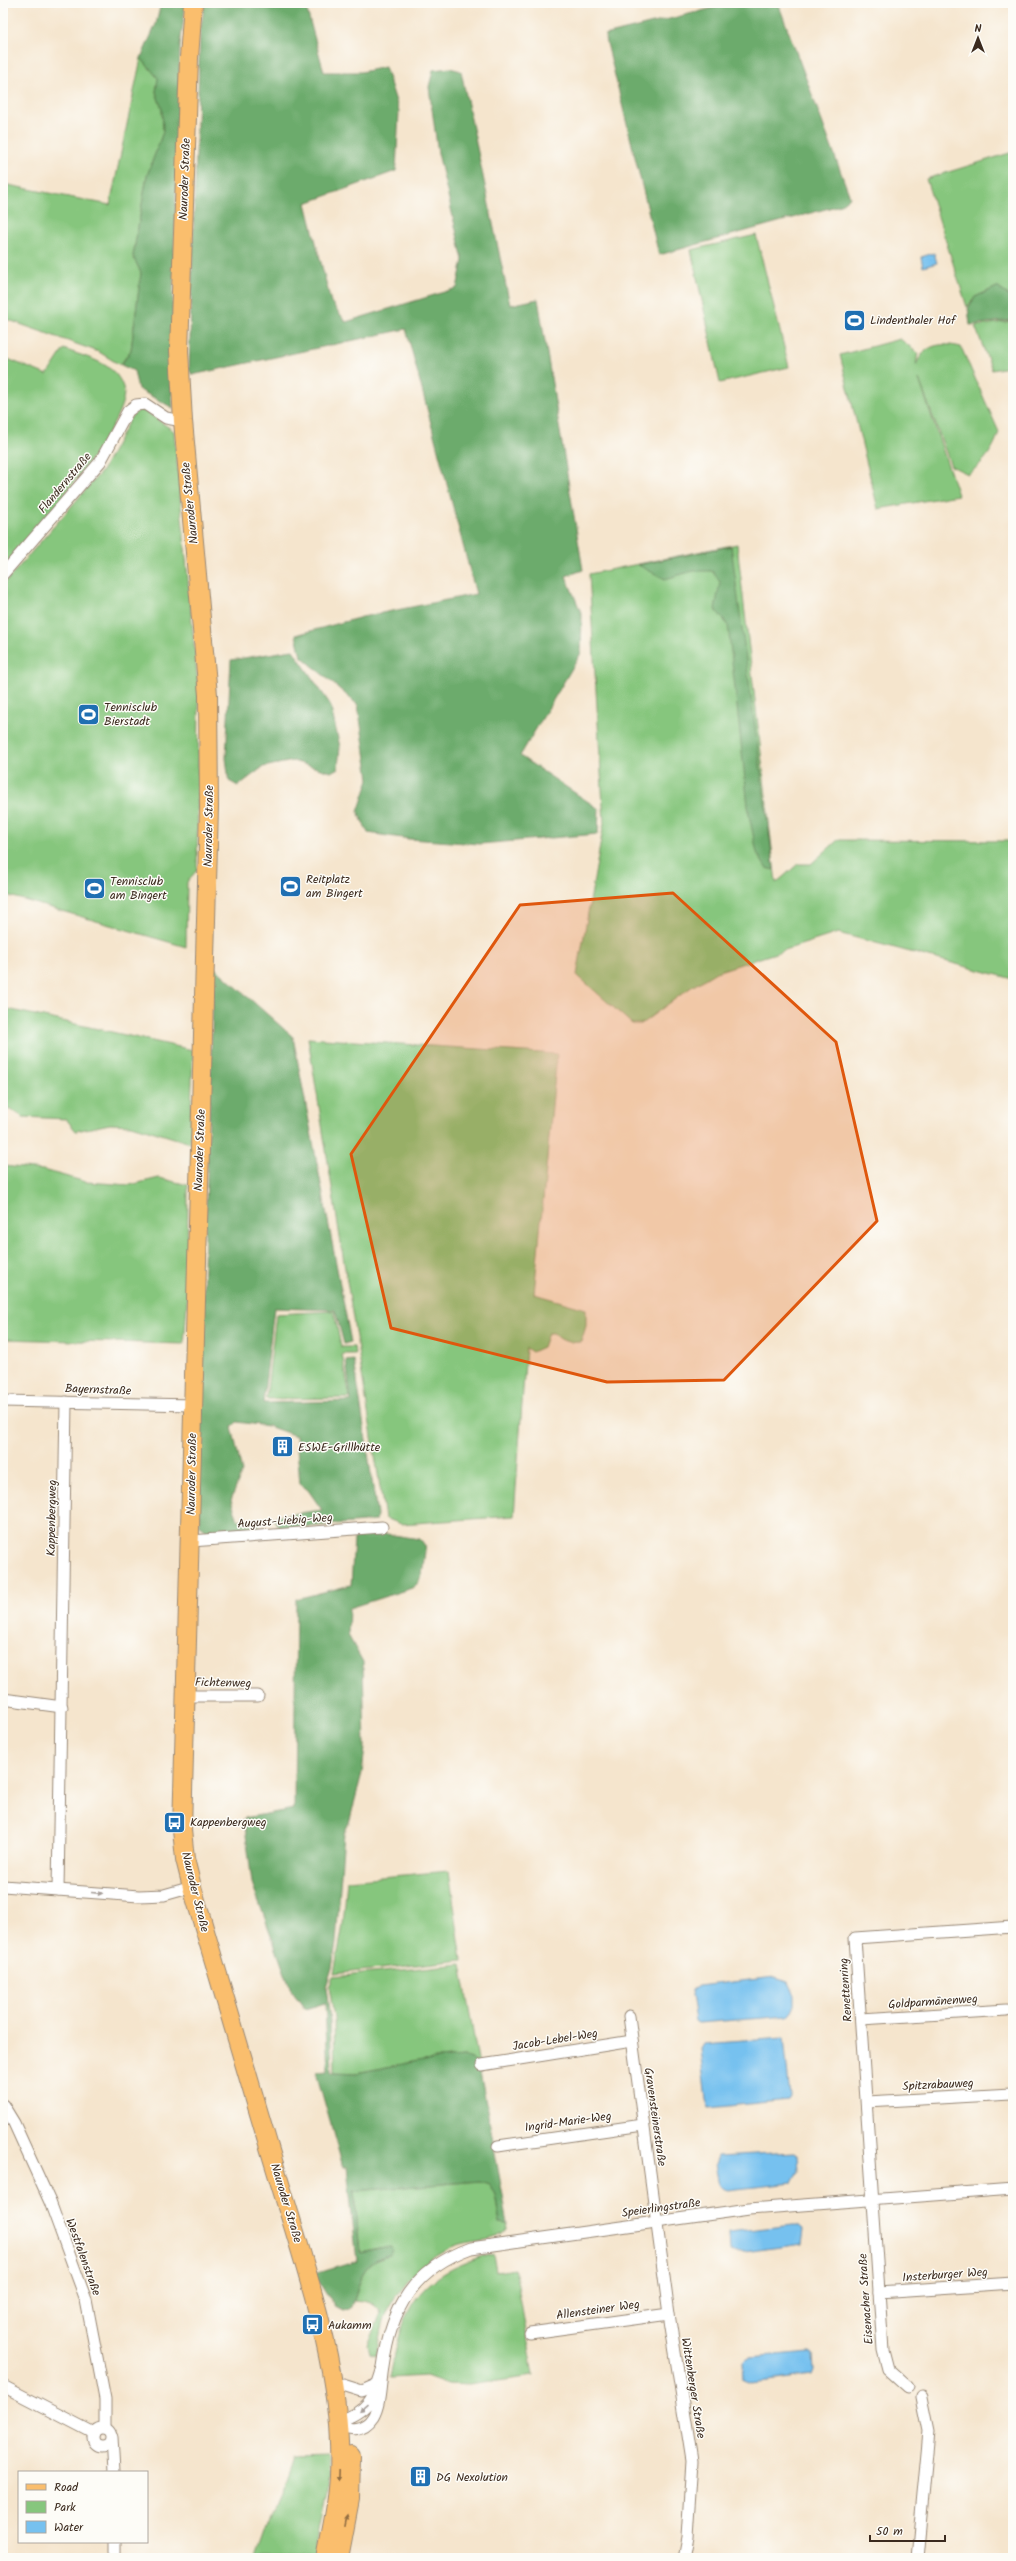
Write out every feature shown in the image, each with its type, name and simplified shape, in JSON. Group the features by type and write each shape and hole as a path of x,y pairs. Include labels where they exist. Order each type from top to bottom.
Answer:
{"main road":[{"name":"Nauroder Straße","path":"193,3 188,58 180,319 180,378 205,653 210,770 192,1405 191,1541 187,1696 182,1830 185,1859 192,1887 308,2280 345,2423 339,2457 338,2488 326,2558"},
{"name":"Nauroder Straße","path":"308,2280 330,2324 343,2385 351,2487 339,2558"}],"street":[{"name":"Flandernstraße","path":"3,574 100,462 128,411 136,405 145,404 166,418 183,421"},
{"name":"Bayernstraße","path":"3,1401 192,1405"},
{"name":"Kappenbergweg","path":"58,1890 66,1402"},
{"name":"August-Liebig-Weg","path":"191,1541 382,1527"},
{"name":"Fichtenweg","path":"187,1696 258,1696"},
{"path":"3,1699 62,1707"},
{"path":"3,1886 145,1896 164,1895 192,1887"},
{"name":"Renettenring","path":"873,2199 855,1938 1013,1927"},
{"name":"Goldparmänenweg","path":"861,2019 1007,2010"},
{"name":"Gravensteinerstraße","path":"629,2016 657,2221"},
{"name":"Jacob-Lebel-Weg","path":"482,2065 632,2041"},
{"name":"Spitzrabauweg","path":"867,2102 1012,2094"},
{"name":"Westfalenstraße","path":"3,2105 14,2122 50,2202 86,2300 105,2399 105,2428"},
{"name":"Ingrid-Marie-Weg","path":"498,2146 643,2125"},
{"name":"Speierlingstraße","path":"345,2423 363,2426 373,2417 378,2404 390,2326 401,2302 426,2274 451,2256 471,2248 492,2243 749,2209 1013,2190"},
{"name":"Eisenacher Straße","path":"873,2199 884,2360 895,2377 908,2387"},
{"name":"Wittenberger Straße","path":"657,2221 669,2314 692,2461 687,2537 683,2558"},
{"name":"Insterburger Weg","path":"879,2292 1013,2283"},
{"name":"Allensteiner Weg","path":"530,2333 669,2314"},
{"name":"Speierlingstraße","path":"345,2423 368,2405 378,2384 383,2368"},
{"path":"343,2385 362,2390 378,2384"},
{"path":"3,2386 94,2433"},
{"path":"917,2558 929,2431 922,2397"},
{"path":"94,2433 97,2429 105,2428 110,2431 112,2438 114,2471"},
{"path":"94,2433 95,2442 100,2446 114,2471"},
{"path":"100,2446 108,2444 112,2438"},
{"path":"115,2543 115,2558"}],"highlighted area":[{"path":"673,893 836,1042 877,1221 724,1380 607,1382 391,1328 351,1154 520,905"}],"green space":[{"path":"161,3 186,3 180,45 171,373 173,408 138,389 134,371 121,365 131,350 141,273 133,256 147,176 163,132 162,109 156,92 158,78 141,58 156,24"},
{"path":"205,3 305,3 324,72 361,72 385,67 399,111 396,171 306,203 331,302 346,322 457,288 463,260 438,153 429,87 433,70 450,68 461,71 510,305 538,299 583,570 566,576 582,615 581,653 520,756 599,809 598,834 480,844 409,839 368,833 358,812 369,779 358,705 301,656 296,635 362,617 476,594 406,329 192,375 189,369 200,32"},
{"path":"733,3 778,3 850,197 840,205 659,255 605,35"},
{"path":"141,58 158,78 156,92 162,109 163,132 147,176 133,256 141,273 131,350 120,365 99,352 3,318 3,184 110,205"},
{"path":"1013,152 1013,298 997,287 975,297 967,307 926,179"},
{"path":"756,235 789,367 720,383 691,250"},
{"path":"997,287 1013,299 1013,320 970,325 968,308 975,297"},
{"path":"1013,321 1013,366 992,370 975,326"},
{"path":"900,339 918,353 916,365 924,353 934,346 953,345 961,347 999,432 988,455 968,474 951,466 919,379 958,495 878,509 840,355"},
{"path":"64,349 91,358 107,366 114,372 123,387 122,403 113,425 76,479 3,568 3,357 47,375"},
{"path":"139,410 145,411 174,431 199,697 197,870 187,882 186,947 3,894 3,585 102,471 131,417"},
{"path":"737,544 776,883 798,864 811,864 838,840 1013,841 1013,979 838,933 716,972 690,988 641,1024 632,1024 577,975 604,823 589,574"},
{"path":"731,546 774,870 766,868 757,853 749,815 728,625 715,609 720,582 712,571 693,571 665,579 638,565"},
{"path":"293,650 330,704 340,747 338,768 331,772 293,761 263,767 238,786 229,781 226,758 231,660"},
{"path":"214,967 293,1037 351,1342 344,1344 335,1310 274,1308 263,1403 351,1401 346,1361 354,1360 377,1514 376,1521 280,1529 274,1520 276,1516 322,1510 308,1490 300,1484 296,1436 268,1426 237,1422 232,1427 242,1472 231,1500 238,1520 250,1519 257,1521 261,1529 209,1533 199,1525 199,1416"},
{"path":"3,1008 193,1050 190,1143 132,1125 110,1124 76,1131 66,1119 23,1117 12,1110 3,1109"},
{"path":"308,1038 557,1054 534,1294 586,1309 586,1326 581,1342 566,1341 554,1333 548,1333 543,1347 532,1352 526,1348 514,1516 401,1524 385,1518"},
{"path":"3,1166 43,1170 86,1182 130,1185 159,1178 188,1185 187,1304 184,1344 3,1339"},
{"path":"334,1311 341,1347 354,1347 355,1354 342,1354 350,1398 266,1399 276,1314"},
{"path":"367,1531 420,1539 424,1544 425,1551 422,1575 418,1583 412,1588 349,1608 348,1635 363,1662 365,1747 362,1773 349,1823 344,1833 336,1942 332,1968 326,1987 330,2021 332,2072 356,2073 423,2060 465,2057 472,2059 479,2066 508,2223 500,2222 495,2196 489,2184 480,2181 354,2191 360,2252 391,2246 392,2250 389,2256 372,2263 367,2269 363,2275 351,2308 344,2310 334,2306 315,2274 357,2261 347,2167 343,2167 317,2076 318,2072 328,2071 325,2003 305,2009 291,1990 252,1883 244,1818 294,1809 296,1599 351,1585 354,1539 357,1534"},
{"path":"449,1871 462,1960 334,1974 343,1925 347,1880"},
{"path":"461,1964 479,2066 472,2059 465,2057 423,2060 356,2073 335,2072 334,2017 329,1987 333,1977"},
{"path":"480,2181 489,2184 495,2196 500,2222 508,2223 507,2229 498,2236 486,2240 461,2244 449,2249 437,2255 416,2272 398,2293 385,2316 376,2356 370,2354 368,2345 381,2313 373,2304 354,2300 365,2272 374,2262 389,2256 390,2246 360,2252 354,2191"},
{"path":"493,2254 496,2272 515,2269 534,2376 469,2385 448,2384 426,2376 390,2378 401,2330 418,2296 431,2283 447,2272 467,2262"},
{"path":"328,2455 327,2492 314,2558 256,2558 292,2456"}],"water":[{"path":"934,253 937,263 923,267 921,257"},
{"path":"775,1977 788,1981 794,1995 794,2009 788,2016 698,2023 695,2021 691,1996 692,1990 698,1986"},
{"path":"784,2038 790,2097 788,2100 709,2108 706,2100 700,2049 703,2044"},
{"path":"794,2152 798,2155 799,2172 793,2183 727,2190 719,2185 715,2164 718,2156"},
{"path":"799,2225 804,2229 802,2244 737,2253 730,2252 729,2232"},
{"path":"810,2352 813,2354 814,2370 812,2375 752,2383 744,2380 743,2362 751,2357"}],"place":[{"name":"Lindenthaler Hof","path":"854,320"},
{"name":"Tennisclub Bierstadt","path":"89,714"},
{"name":"Reitplatz am Bingert","path":"291,886"},
{"name":"Tennisclub am Bingert","path":"95,888"},
{"name":"ESWE-Grillhütte","path":"282,1447"},
{"name":"Kappenbergweg","path":"175,1822"},
{"name":"Aukamm","path":"313,2325"},
{"name":"DG Nexolution","path":"421,2477"}]}
